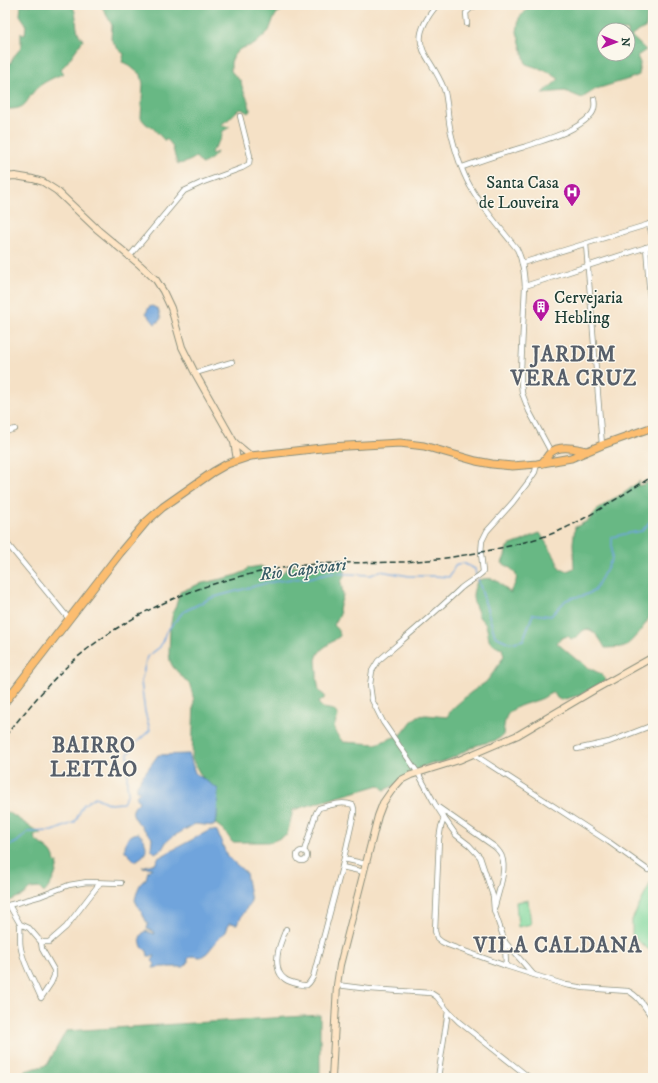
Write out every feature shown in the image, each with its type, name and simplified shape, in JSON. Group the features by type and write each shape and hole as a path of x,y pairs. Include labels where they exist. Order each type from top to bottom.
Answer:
{"main road":[{"path":"5,702 120,553 151,517 213,472 227,464 251,456 330,447 400,443 424,446 476,461 502,466 512,466 571,458 653,427"},
{"path":"539,463 551,452 560,448 587,451"},
{"path":"570,448 571,458"},
{"path":"551,452 557,461"}],"street":[{"path":"437,5 422,30 420,39 422,47 445,91 452,138 472,190 518,249 524,273 525,286 521,370 522,393 528,408 551,452"},
{"path":"467,24 466,14 470,9 477,5"},
{"path":"462,167 546,139 571,129 591,115 595,103 594,99"},
{"path":"129,257 184,192 201,183 249,164 250,156 240,116"},
{"path":"5,177 15,176 33,179 49,185 156,280 164,291 171,308 182,347 234,442 237,460"},
{"path":"522,263 651,224 653,239"},
{"path":"586,244 602,445"},
{"path":"525,286 653,245"},
{"path":"646,248 653,336"},
{"path":"195,373 232,362"},
{"path":"5,432 15,429"},
{"path":"234,442 251,456"},
{"path":"506,966 505,942 494,910 493,896 480,857 456,835 435,804 418,773 383,722 372,700 370,685 372,671 378,661 433,615 468,582 481,574 484,570 481,553 482,541 487,531 514,502 535,472 539,463"},
{"path":"5,541 69,619"},
{"path":"332,1078 336,985 340,965 378,816 383,803 392,790 401,780 411,775 459,760 518,735 653,657"},
{"path":"577,749 609,742 653,725"},
{"path":"472,754 609,842 648,870"},
{"path":"286,929 278,949 277,956 280,974 286,981 304,985 308,984 311,982 342,867 354,809 353,805 348,803 340,803 319,808 317,810 304,851"},
{"path":"435,804 500,852 503,858 504,866 494,910"},
{"path":"444,818 439,839 435,918 435,931 437,938 442,942 506,966 566,985 584,988 628,991 638,999 653,1018"},
{"path":"344,859 366,864"},
{"path":"342,867 364,872"},
{"path":"20,924 21,948 29,973 41,998 51,983 54,976 54,970 42,949 40,942 28,928 20,924 7,906 69,886 87,882 122,884"},
{"path":"40,942 49,942 66,927 100,883"},
{"path":"505,942 534,975"},
{"path":"336,985 369,989 431,993 437,997 459,1022 530,1078"},
{"path":"438,1078 448,1011"}],"green space":[{"path":"21,5 72,5 76,14 78,31 83,40 61,69 63,74 39,86 22,106 13,109 5,109 5,72 21,48 21,33 25,35 26,24 20,15"},
{"path":"101,5 294,5 277,13 269,31 255,44 240,49 234,55 231,62 231,71 241,81 249,103 250,111 248,113 242,109 238,110 222,124 222,126 230,127 223,131 221,139 211,152 213,154 217,152 211,159 202,164 196,157 187,162 178,164 169,141 166,139 165,141 141,118 143,84 141,75 130,66 122,62 124,54 118,49 111,39 112,25"},
{"path":"531,5 631,5 625,12 629,14 641,8 647,12 646,27 636,33 636,22 596,22 596,62 636,62 636,41 646,50 637,56 640,63 639,75 596,89 582,98 565,91 543,93 559,79 547,71 526,64 517,32 519,18"},
{"path":"640,481 638,486 653,481 653,610 651,615 641,630 625,647 605,648 597,635 591,630 587,629 575,638 571,639 566,636 560,639 557,643 577,660 601,674 606,680 580,695 561,700 557,698 554,693 552,693 539,700 515,708 507,716 503,735 500,738 475,746 445,761 435,764 434,762 424,766 400,783 384,790 379,785 293,810 287,835 271,842 232,842 222,829 209,821 207,783 192,759 194,700 190,685 173,667 170,661 170,629 173,612 180,592 199,584 234,576 244,572 248,568 261,566 280,575 292,566 305,566 322,562 330,562 344,566 345,574 341,582 343,595 339,609 340,614 334,625 340,636 322,649 316,660 319,691 325,696 323,700 318,702 323,708 334,710 338,716 334,727 338,736 343,742 376,744 402,734 418,716 426,715 447,717 452,709 470,693 486,682 496,669 504,656 502,648 490,642 486,625 479,616 473,595 474,588 478,580 485,579 494,579 511,593 516,581 516,574 502,563 507,547 540,533 556,559 560,569 567,571 574,568 573,543 575,527 589,520 597,510 623,494"},
{"path":"8,812 41,834 34,836 35,839 50,851 55,862 58,863 53,879 44,893 39,888 30,889 23,895 5,903 5,813"},
{"path":"653,878 653,953 632,936 632,920"},
{"path":"528,900 531,924 518,927 516,902"},
{"path":"320,1015 320,1078 21,1078 25,1071 47,1065 66,1031"}],"water":[{"path":"152,306 158,309 161,319 155,324 146,313 149,307"},
{"path":"189,754 195,773 218,789 217,818 214,826 195,824 172,837 166,842 163,848 155,853 151,849 152,838 136,820 133,813 134,808 139,802 136,796 140,791 137,790 137,785 141,777 158,755"},
{"path":"210,830 217,831 227,856 246,873 251,901 237,924 229,923 226,932 207,953 201,957 191,956 188,959 188,963 184,967 153,968 155,964 152,961 155,956 148,956 147,951 142,947 140,938 145,931 155,934 147,929 148,925 135,900 140,885 146,879 148,871 152,868 142,867 156,863 158,858"},
{"path":"138,833 145,842 146,850 143,856 135,861 125,851 125,848 126,842 130,837"}],"waterway":[{"name":"Rio Capivari","path":"478,579 495,636 510,643 523,640 533,614 551,616 566,600 583,596 594,591 612,559 612,537 642,531 653,519"},
{"name":"Rio Capivari","path":"5,848 17,842 28,832 53,831 75,822 83,805 95,797 110,804 123,803 128,793 128,754 137,742 150,730 145,712 141,682 147,657 160,647 166,632 183,612 211,598 266,583 309,578 332,573 371,575 380,571 409,576 449,577 455,566 463,563 475,569 476,575"}],"railway":[{"path":"5,736 64,669 98,641 152,608 182,595 242,576 274,569 317,564 432,560 477,553 521,543 550,535 571,525 653,476"}],"place":[{"name":"Santa Casa de Louveira","path":"572,207"},
{"name":"Cervejaria Hebling","path":"541,322"}],"district":[{"name":"JARDIM VERA CRUZ","path":"574,366"},
{"name":"BAIRRO LEITÃO","path":"94,757"},
{"name":"VILA CALDANA","path":"558,945"}]}
